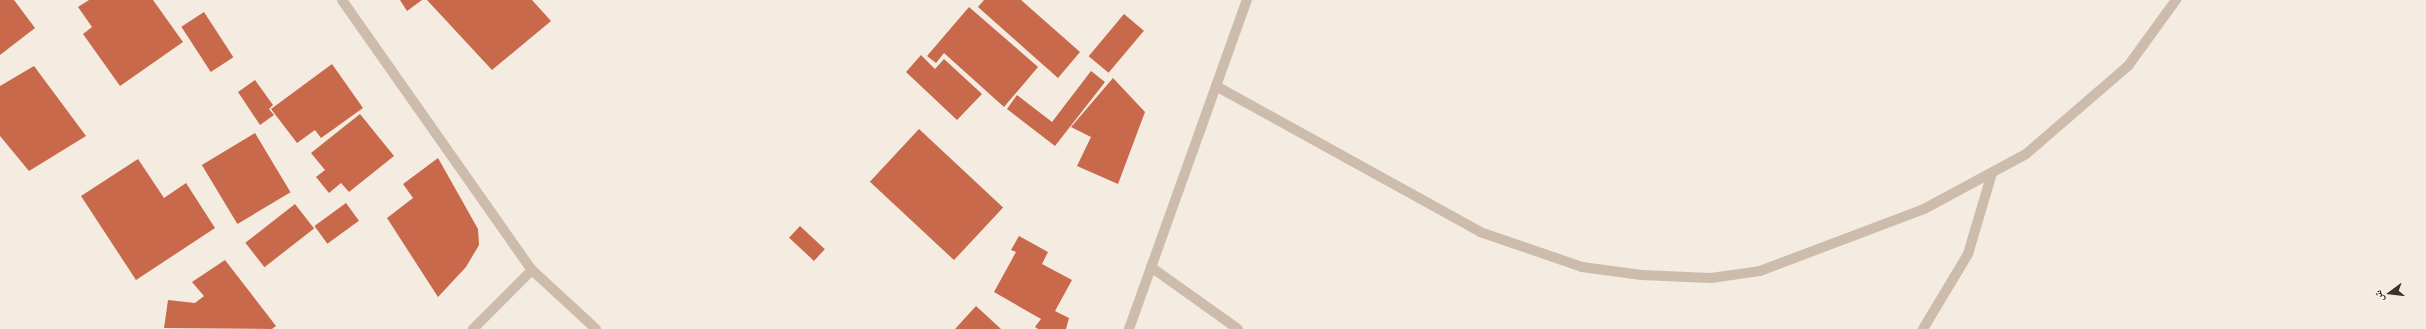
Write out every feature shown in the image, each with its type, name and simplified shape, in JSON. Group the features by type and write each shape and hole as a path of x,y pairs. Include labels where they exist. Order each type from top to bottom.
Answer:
{"street":[{"path":"342,0 532,270 596,329"},
{"path":"1129,329 1247,0"},
{"path":"1216,86 1480,232 1582,267 1641,275 1711,278 1760,271 1924,210 2026,154 2128,66 2176,0"},
{"path":"1923,329 1968,254 1992,173"},
{"path":"1151,267 1238,329"},
{"path":"473,329 532,270"}],"building":[{"path":"0,0 14,0 35,28 0,55"},
{"path":"89,0 153,0 183,42 120,86 83,34 92,27 78,7"},
{"path":"400,0 422,0 407,11"},
{"path":"427,0 532,0 551,21 492,70"},
{"path":"984,0 1021,0 1080,52 1058,78 978,7"},
{"path":"969,7 1038,67 1004,107 944,53 936,63 927,56"},
{"path":"204,12 233,57 211,72 181,27"},
{"path":"1124,14 1144,31 1109,73 1089,56"},
{"path":"921,55 935,69 944,59 982,94 957,120 906,72"},
{"path":"332,64 363,108 321,138 315,130 297,143 271,109"},
{"path":"34,66 86,136 29,171 0,136 0,86"},
{"path":"1091,71 1105,82 1055,146 1007,109 1017,95 1052,122"},
{"path":"1113,78 1145,112 1118,184 1077,166 1091,137 1071,127"},
{"path":"255,80 273,105 269,109 274,115 260,125 238,92"},
{"path":"360,114 394,156 349,192 341,183 329,193 316,177 325,170 311,153"},
{"path":"919,129 1003,207 954,260 870,182"},
{"path":"255,133 291,192 237,224 202,165"},
{"path":"438,158 478,229 479,245 466,267 438,297 387,218 413,198 403,184"},
{"path":"138,159 164,198 186,183 215,228 136,280 81,196"},
{"path":"346,203 359,221 327,244 314,226"},
{"path":"295,204 314,228 264,267 245,243"},
{"path":"800,226 825,249 814,261 789,238"},
{"path":"1019,236 1048,252 1042,264 1072,280 1055,311 1069,318 1066,329 1038,329 1035,327 1041,319 994,292 1016,252 1011,250"},
{"path":"225,260 276,326 272,329 164,328 168,300 195,303 204,296 192,282"},
{"path":"976,306 1001,329 955,329"}]}
